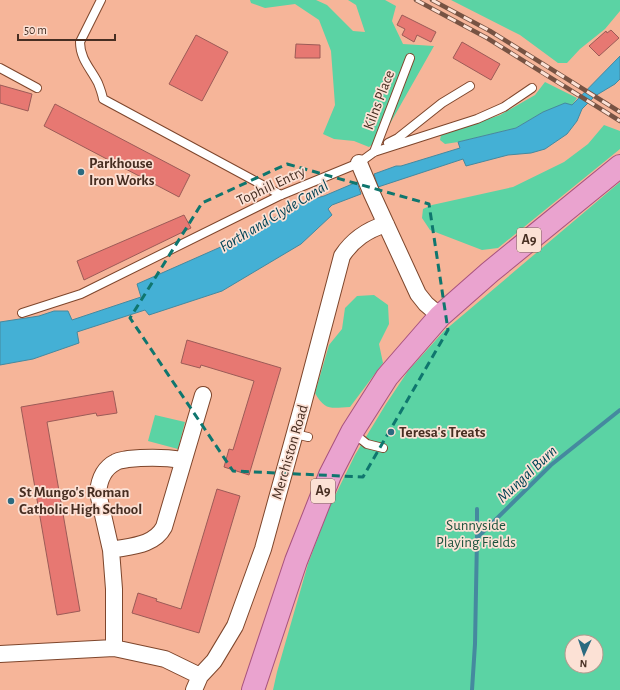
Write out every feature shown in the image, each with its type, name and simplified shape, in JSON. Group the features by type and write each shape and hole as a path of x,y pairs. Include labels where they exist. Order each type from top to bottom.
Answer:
{"main road":[{"name":"A9","path":"252,690 296,561 330,475 352,432 387,377 440,316 490,272 620,166"}],"street":[{"path":"362,169 418,294 426,304 440,316"},
{"name":"Merchiston Road","path":"197,683 214,661 235,626 263,549 301,436 342,256 349,245 360,235 377,226 386,224"},
{"path":"111,550 146,543 161,533 203,395"},
{"path":"114,648 114,589 111,550 98,492 103,475 107,468 116,461 142,457 161,457 183,460"},
{"path":"0,654 114,648 165,659 197,683"}],"lane":[{"path":"101,0 80,42 80,49 83,58 99,85 103,98 281,195"},
{"name":"Kilns Place","path":"374,152 410,58"},
{"path":"0,68 38,88"},
{"path":"374,152 398,138 442,103 470,86"},
{"name":"Tophill Entry","path":"22,313 81,294 281,195 362,169 374,152 477,119 504,107 532,88"},
{"path":"352,432 367,444 383,448"}],"highlighted area":[{"path":"287,164 429,204 448,330 363,477 233,471 130,318 202,203"}],"green space":[{"path":"250,0 316,0 327,5 353,31 365,32 356,5 348,0 385,0 396,6 392,21 403,44 434,46 383,136 369,147 354,141 334,139 323,134 335,105 331,51 319,20 295,4 265,8 251,3"},
{"path":"451,0 620,0 620,11 605,29 580,49 567,63 558,63 520,35"},
{"path":"545,82 577,98 572,105 543,112 516,128 458,142 445,144 440,140 441,135 500,115 535,95"},
{"path":"604,125 620,131 620,149 498,248 482,250 430,230 422,218 423,209 432,205 513,187 564,162 588,144"},
{"name":"Sunnyside Playing Fields","path":"620,182 620,690 273,690 308,564 329,508 355,455 408,371 444,331"},
{"path":"374,295 388,305 389,324 379,344 383,363 350,407 333,408 325,406 315,393 329,345 342,329 345,308 357,296"},
{"path":"155,415 185,422 178,449 148,441"}],"water":[{"path":"620,56 620,79 615,84 595,96 582,109 577,121 567,134 545,149 531,153 508,155 466,166 463,159 378,187 374,174 396,166 401,166 460,148 458,142 516,128 543,112 565,103 572,105"},
{"path":"357,182 361,194 332,205 328,209 332,215 301,244 222,291 149,315 145,310 77,332 79,343 33,359 0,365 0,322 39,316 54,311 68,311 72,320 141,297 137,284 232,242 302,202 324,196"}],"building":[{"path":"402,15 436,32 431,42 417,35 414,42 402,35 405,29 397,25"},
{"path":"611,30 619,38 599,56 589,46 606,31 607,33"},
{"path":"196,35 228,52 202,101 169,84"},
{"path":"462,42 500,64 491,80 453,58"},
{"path":"296,44 320,45 320,58 295,58"},
{"path":"0,85 32,94 28,111 0,103"},
{"path":"55,104 190,175 179,197 44,126"},
{"path":"184,215 191,228 84,280 77,261"},
{"path":"187,340 281,368 249,475 224,467 229,449 233,450 254,381 201,365 200,368 181,363"},
{"path":"113,391 117,413 97,416 96,413 47,422 80,611 57,615 21,407"},
{"path":"217,489 240,496 199,633 132,613 138,593 157,599 156,601 181,609"}],"waterway":[{"name":"Mungal Burn","path":"472,690 475,644 477,538 551,465 620,410"},
{"path":"477,509 477,538"}],"railway":[{"path":"416,0 487,38 620,121"},
{"path":"432,0 490,31 620,112"}],"place":[{"name":"Parkhouse Iron Works","path":"81,172"},
{"name":"Teresa's Treats","path":"391,432"},
{"name":"St Mungo's Roman Catholic High School","path":"11,501"}],"water label":[{"name":"Forth and Clyde Canal","path":"274,216"}]}
